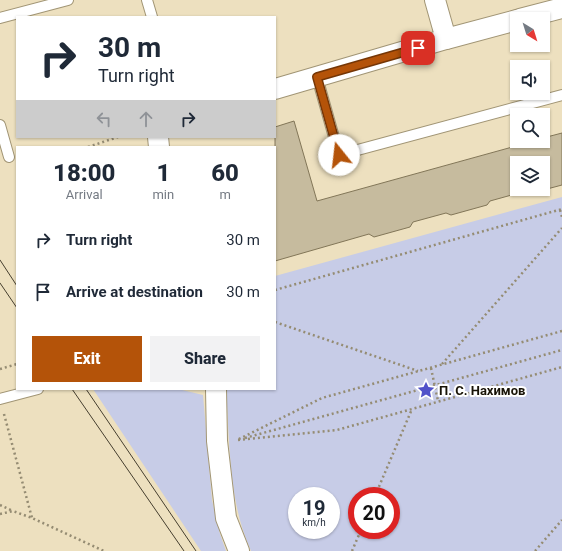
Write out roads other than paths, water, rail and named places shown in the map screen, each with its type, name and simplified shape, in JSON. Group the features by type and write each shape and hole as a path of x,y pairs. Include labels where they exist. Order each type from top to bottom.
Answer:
{"street":[{"path":"435,0 446,39"},
{"path":"547,12 562,8"},
{"path":"276,89 510,22"},
{"path":"216,390 217,440 226,518 238,551"}],"lane":[{"path":"0,18 68,0"},
{"path":"147,0 152,16"},
{"path":"317,77 339,155 562,95"},
{"path":"0,125 9,157"},
{"path":"1,403 35,390"}],"tram line":[{"path":"0,260 16,284"},
{"path":"0,283 16,307"},
{"path":"73,390 184,551"},
{"path":"87,390 196,551"}],"place":[{"name":"П. С. Нахимов","path":"426,390"}]}
